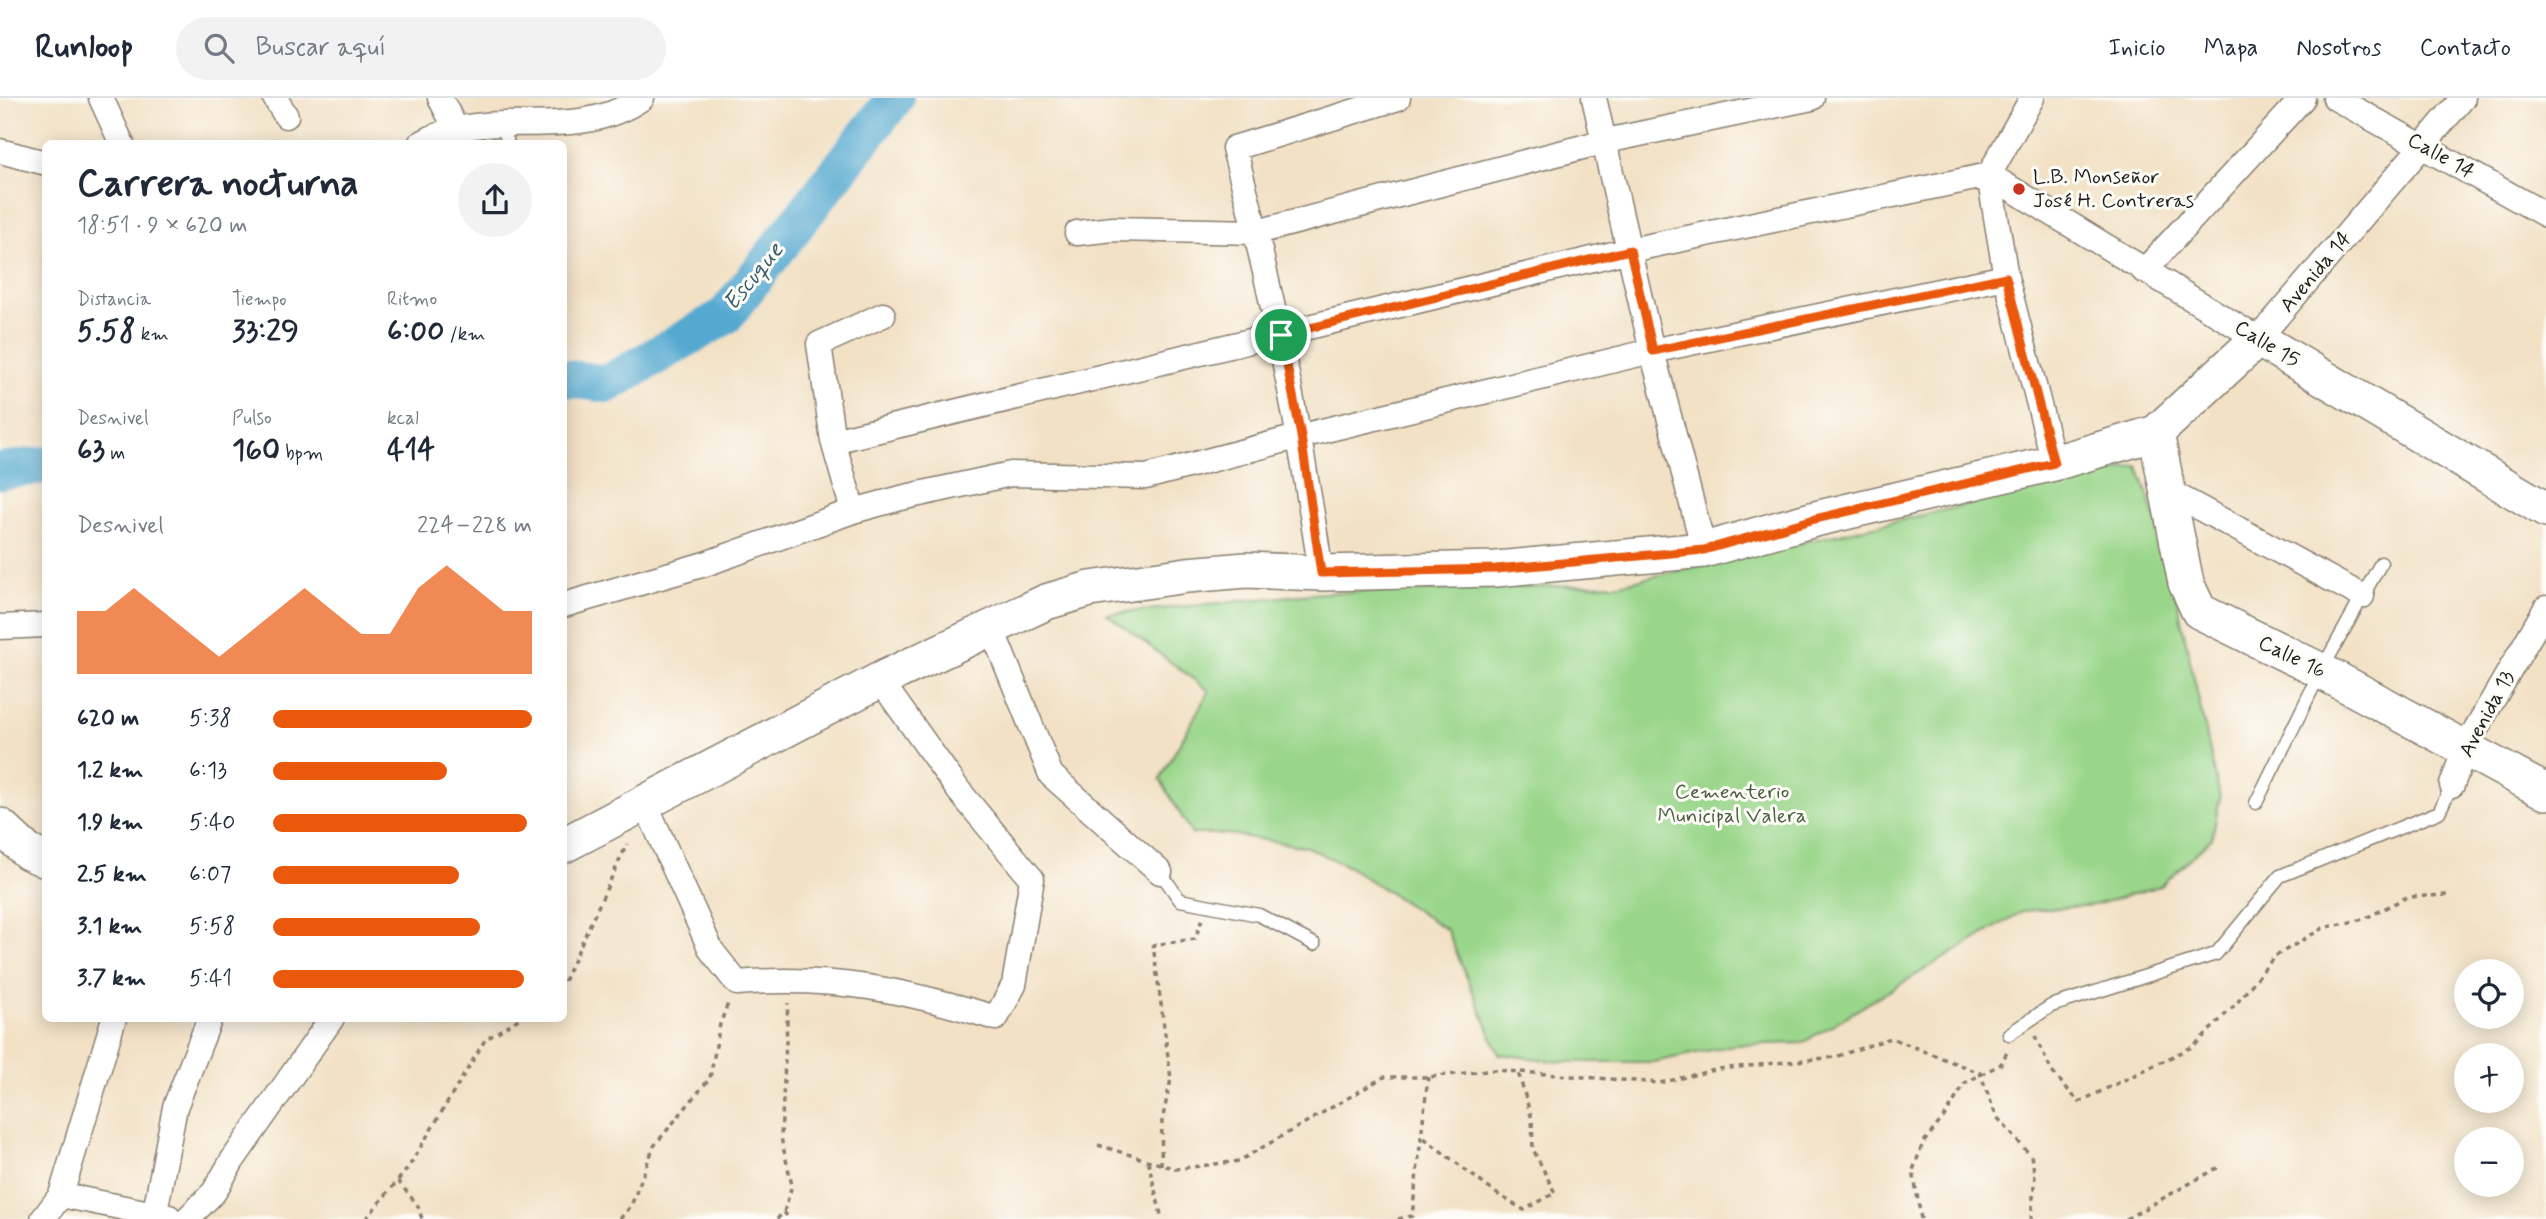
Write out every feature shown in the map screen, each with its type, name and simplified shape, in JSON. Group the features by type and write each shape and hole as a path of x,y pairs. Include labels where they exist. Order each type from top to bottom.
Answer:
{"main road":[{"name":"Avenida 14","path":"2156,433 2258,339"},
{"name":"Calle 15","path":"2258,339 2546,510"},
{"path":"567,843 880,680 1046,602 1090,589 1146,579 1246,570 1321,573 1496,569 1704,550 1815,519 2054,463 2156,433"},
{"name":"Calle 16","path":"2156,433 2189,595 2199,611 2321,671 2546,792"},
{"path":"0,827 28,852 42,858"}],"street":[{"path":"101,98 120,140"},
{"path":"440,98 455,127"},
{"path":"428,140 455,127 477,123 506,134 579,123 642,98"},
{"path":"1321,573 1301,436 1281,335 1234,148 1398,98"},
{"path":"1594,98 1653,351 1704,550"},
{"path":"1077,233 1112,229 1257,232 1606,141 1812,98"},
{"path":"2032,98 1989,175 2006,277 2054,463"},
{"path":"2144,271 2303,98"},
{"name":"Calle 14","path":"2335,98 2546,215"},
{"name":"Avenida 14","path":"2258,339 2463,98"},
{"path":"0,151 42,162"},
{"path":"833,441 1630,250 1989,175"},
{"name":"Calle 15","path":"1989,175 2258,339"},
{"path":"567,604 705,564 853,511 1011,474 1146,478 1301,436 1653,351 2006,277"},
{"path":"853,511 833,441 819,344 883,315"},
{"path":"2168,491 2362,596"},
{"name":"Avenida 13","path":"2452,785 2465,748 2546,608"},
{"path":"0,627 42,625"},
{"path":"991,627 1051,775 1160,872"},
{"path":"645,803 711,950 737,983 789,979 854,983 927,997 996,1018 1014,985 1032,879 959,791 880,680"},
{"path":"43,1219 61,1195 113,1022"},
{"path":"61,1195 164,1216 175,1107 208,1022"},
{"path":"187,1219 214,1192 232,1161 329,1022"}],"lane":[{"path":"2256,803 2321,671 2381,563"},
{"path":"2009,1034 2051,1006 2216,954 2280,876 2439,812 2452,785"},
{"path":"1160,872 1180,900 1259,915 1314,944"}],"path":[{"path":"567,974 628,842"},
{"path":"2028,1021 2052,1072 2079,1102 2194,1046 2236,1004 2274,957 2323,928 2364,919 2407,897 2449,895"},
{"path":"1161,1165 1162,1121 1171,1079 1153,945 1195,939 1201,924 1203,903"},
{"path":"777,1219 784,1212 792,1185 781,1138 789,979"},
{"path":"620,1219 631,1206 654,1146 710,1078 720,1024 737,983"},
{"path":"366,1219 408,1168 485,1040 514,1022"},
{"path":"1921,1219 1913,1170 1923,1143 1947,1113 1965,1083 2001,1064 2008,1055 2009,1034"},
{"path":"1098,1145 1176,1169 1239,1161 1384,1077 1428,1077 1495,1070 1660,1083 1718,1069 1835,1057 1891,1038 1980,1073 1996,1116 2031,1156 2035,1175 2031,1219"},
{"path":"1424,1138 1494,1192 1524,1210 1555,1193 1533,1149 1532,1119 1518,1072"},
{"path":"1398,1219 1412,1216 1424,1138 1428,1077"},
{"path":"1148,1161 1162,1219"},
{"path":"2126,1219 2221,1166"},
{"path":"398,1181 418,1206 422,1219"},
{"path":"784,1212 789,1219"}],"green space":[{"name":"Cementerio Municipal Valera","path":"2138,466 2165,546 2220,797 2212,838 2160,886 2095,905 2023,911 1802,1043 1734,1045 1654,1062 1561,1062 1499,1054 1447,930 1349,867 1307,847 1228,834 1192,834 1160,779 1209,691 1107,614 1322,593 1620,584"}],"waterway":[{"name":"Escuque","path":"567,378 607,384 725,316 895,98"},
{"name":"Escuque","path":"0,471 42,466"}],"place":[{"name":"L.B. Monseñor José H. Contreras","path":"2019,189"}],"route":[{"path":"1630,250 1653,351 2006,277 2054,463 1815,519 1704,550 1496,569 1321,573 1301,436 1281,335 1630,250"}]}
